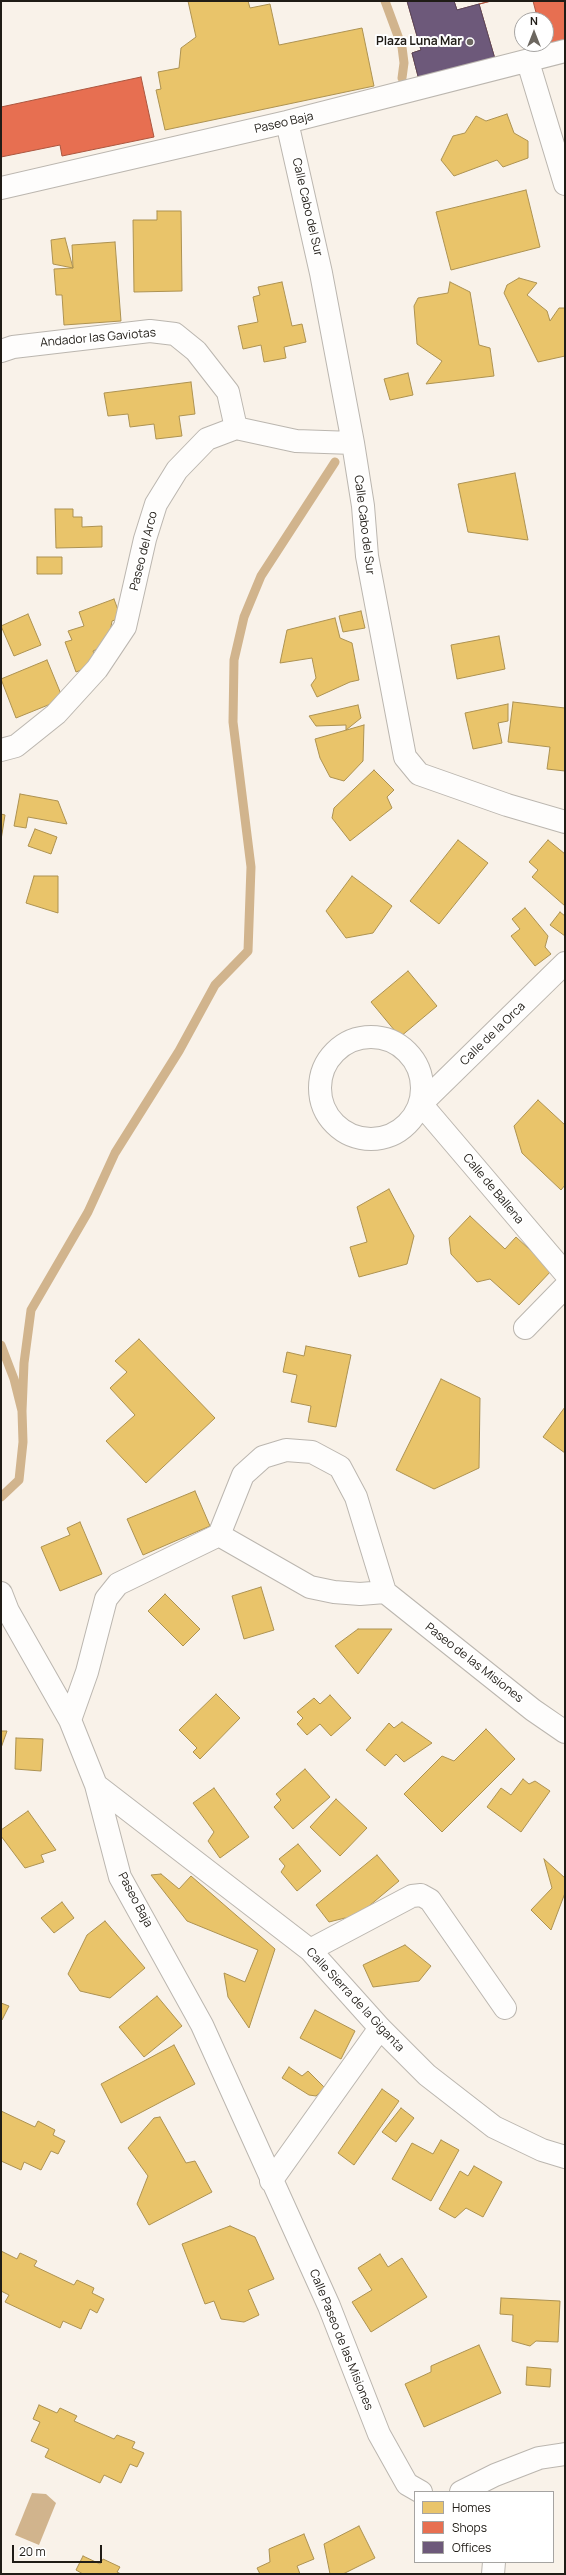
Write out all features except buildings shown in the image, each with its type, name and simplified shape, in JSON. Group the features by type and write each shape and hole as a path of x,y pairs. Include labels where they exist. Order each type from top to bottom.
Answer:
{"street":[{"name":"Paseo Baja","path":"1,188 287,122 565,52"},
{"path":"528,62 565,184"},
{"name":"Calle Cabo del Sur","path":"287,122 322,273 353,443 363,506 367,556 405,757 419,774 507,805 565,822"},
{"name":"Andador las Gaviotas","path":"1,351 13,347 150,331 175,334 196,352 228,392 236,428"},
{"path":"236,428 296,441 353,443"},
{"name":"Paseo del Arco","path":"1,750 16,746 56,714 97,669 125,627 145,539 156,504 178,470 207,439 236,428"},
{"name":"Calle de la Orca","path":"421,1104 422,1075 407,1050 380,1037 351,1040 328,1059 319,1087 326,1116 349,1136 378,1140 405,1129 421,1104 565,964"},
{"name":"Calle de Ballena","path":"421,1104 565,1273"},
{"path":"525,1328 565,1287"},
{"path":"70,1720 87,1672 106,1599 118,1584 219,1535 243,1475 263,1457 286,1450 312,1452 340,1467 356,1496 385,1592 353,1594 310,1587 219,1535"},
{"name":"Paseo de las Misiones","path":"385,1592 533,1710 565,1732"},
{"name":"Paseo Baja","path":"1,1593 8,1611 70,1720 96,1784 120,1877 202,2025 271,2181"},
{"name":"Calle Sierra de la Giganta","path":"96,1784 310,1950 380,2028 427,2074 494,2127 542,2150 565,2157"},
{"path":"310,1950 412,1896 421,1895 430,1900 505,2008"},
{"path":"271,2181 380,2028"},
{"name":"Calle Paseo de las Misiones","path":"271,2181 329,2306 379,2434 407,2484 419,2491"},
{"path":"465,2491 497,2483 539,2458 565,2454"}],"shaded area":[{"path":"32,2493 46,2494 56,2503 39,2545 15,2535"}],"waterway":[{"path":"385,1 402,47 404,63 402,78"},
{"path":"22,1411 24,1363 31,1310 88,1212 115,1153 179,1051 215,985 248,951 251,867 233,722 234,660 244,617 261,576 335,462"},
{"path":"1,1345 14,1379 22,1411 23,1442 19,1480 1,1497"}],"place":[{"name":"Plaza Luna Mar","path":"470,42"}]}
